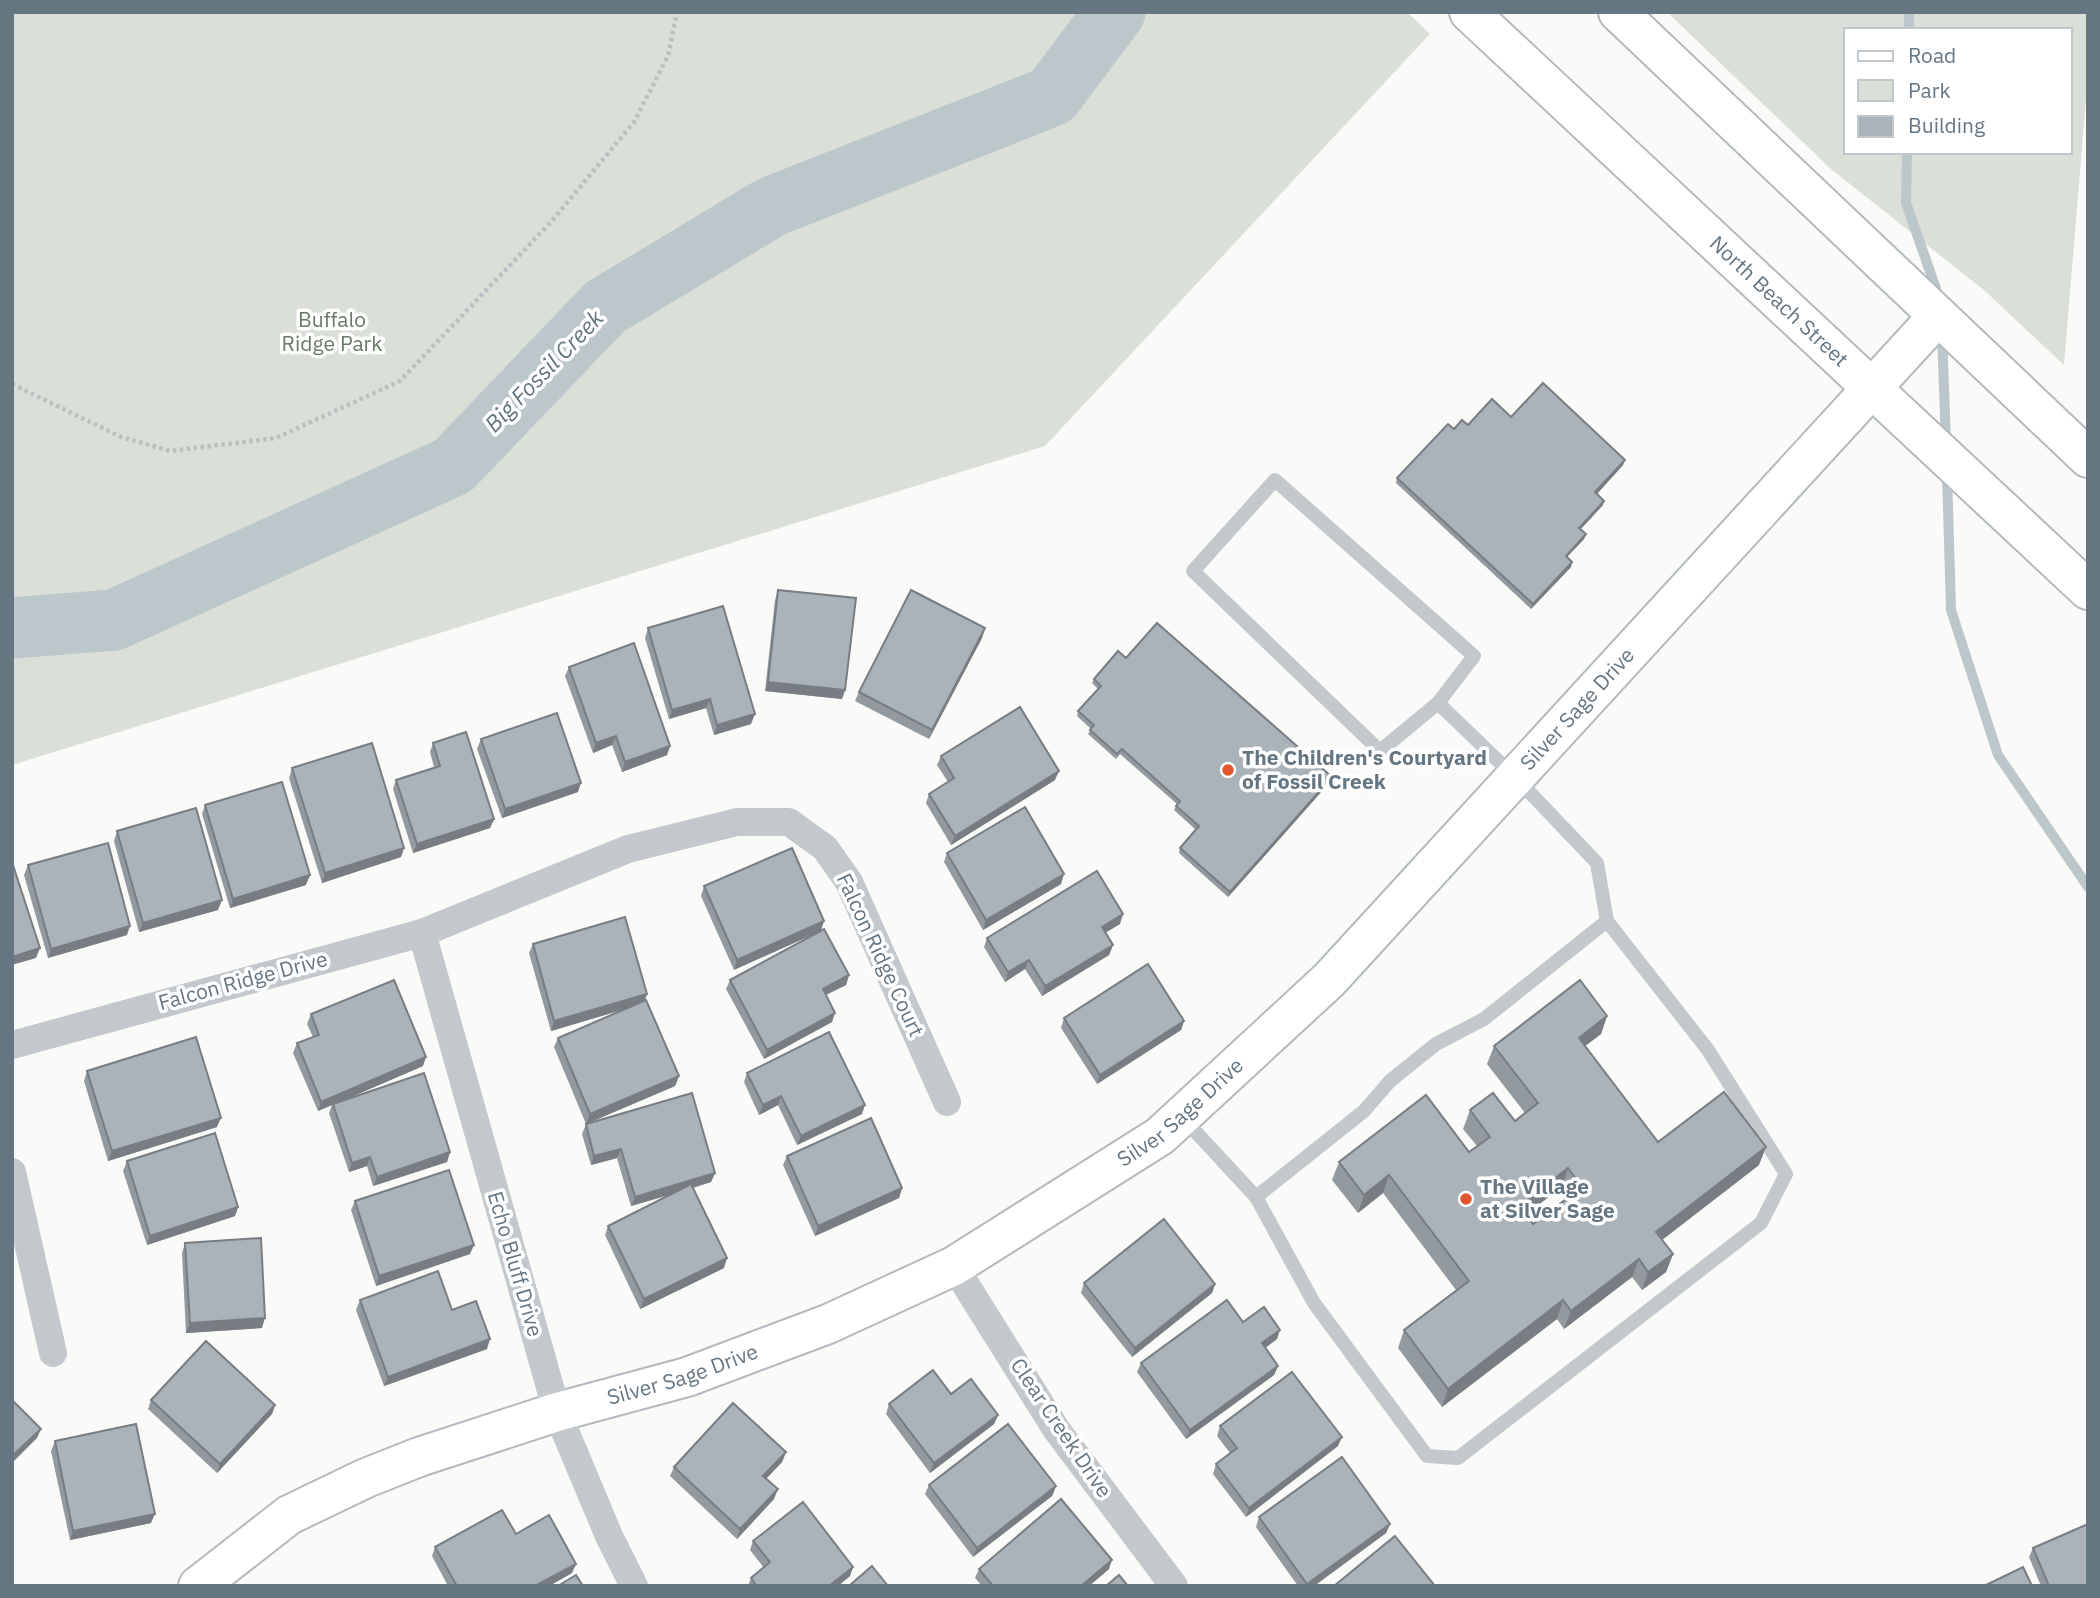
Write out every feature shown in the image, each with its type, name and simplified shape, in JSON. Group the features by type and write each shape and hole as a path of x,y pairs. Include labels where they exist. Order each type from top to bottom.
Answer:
{"street":[{"path":"1618,12 2082,452"},
{"name":"North Beach Street","path":"1474,17 2088,590"},
{"name":"Silver Sage Drive","path":"198,1586 289,1515 419,1457 557,1412 687,1377 828,1324 954,1266 1160,1136 1329,980 1938,316"},
{"name":"Falcon Ridge Court","path":"473,913 628,849 737,822 789,822 825,848 849,882 947,1102"},
{"name":"Falcon Ridge Drive","path":"12,1045 422,933 473,913"},
{"name":"Echo Bluff Drive","path":"422,933 557,1412 609,1536 634,1586"},
{"path":"12,1172 53,1353"},
{"name":"Clear Creek Drive","path":"954,1266 1056,1429 1174,1586"}],"lane":[{"path":"1275,480 1474,656 1438,703 1380,751 1193,571 1275,480"},
{"path":"1182,1116 1256,1197 1314,1303 1427,1456 1458,1458 1761,1223 1786,1174 1708,1050 1607,921 1597,863 1515,777 1438,703"},
{"path":"1256,1197 1364,1111 1390,1081 1436,1044 1484,1019 1607,921"}],"path":[{"path":"12,384 121,437 170,451 276,438 400,381 551,222 634,122 668,56 677,12"}],"green space":[{"name":"Buffalo Ridge Park","path":"12,12 1407,12 1430,34 1045,446 12,765"},
{"path":"1667,12 2088,12 2088,74 2064,365 1985,291 1831,169"}],"building":[{"path":"1543,383 1625,460 1595,492 1604,501 1579,528 1586,534 1566,556 1572,562 1533,604 1397,478 1448,424 1454,429 1462,420 1468,425 1492,399 1511,417"},
{"path":"778,590 856,598 845,690 768,682"},
{"path":"911,590 985,628 932,730 859,692"},
{"path":"723,606 755,714 717,725 710,699 672,710 648,628"},
{"name":"The Children's Courtyard of Fossil Creek","path":"1157,623 1332,777 1230,892 1180,848 1199,826 1176,806 1180,801 1122,749 1117,754 1090,730 1094,725 1078,711 1101,686 1094,679 1118,651 1126,658"},
{"path":"634,643 670,746 625,762 616,736 596,743 569,667"},
{"path":"1020,707 1059,771 955,836 929,794 954,778 941,756"},
{"path":"557,713 581,783 505,809 481,739"},
{"path":"466,732 494,819 417,844 396,780 440,766 433,743"},
{"path":"372,743 404,848 325,873 292,768"},
{"path":"282,782 310,875 233,899 205,805"},
{"path":"1025,807 1064,874 986,920 947,853"},
{"path":"196,808 222,900 143,923 117,831"},
{"path":"108,843 130,926 51,949 28,865"},
{"path":"792,848 824,921 737,960 704,886"},
{"path":"12,862 40,948 12,957"},
{"path":"1097,871 1123,914 1102,927 1113,945 1045,986 1029,960 1008,972 987,938"},
{"path":"625,917 647,994 554,1021 533,944"},
{"path":"824,929 849,975 823,989 835,1013 767,1050 730,980"},
{"path":"1148,964 1184,1021 1100,1075 1064,1018"},
{"path":"394,980 426,1057 321,1102 297,1043 319,1035 311,1014"},
{"name":"The Village at Silver Sage","path":"1580,980 1607,1016 1579,1038 1658,1142 1724,1092 1766,1147 1656,1232 1673,1254 1648,1272 1639,1259 1571,1311 1563,1300 1448,1389 1404,1330 1469,1281 1389,1175 1364,1195 1339,1162 1426,1095 1469,1152 1490,1137 1470,1110 1493,1093 1515,1121 1538,1103 1494,1046","holes":["1568,1168 1582,1187 1533,1224 1520,1206"]},
{"path":"646,1000 679,1076 590,1114 558,1038"},
{"path":"829,1032 865,1105 801,1136 781,1096 763,1105 747,1073"},
{"path":"196,1037 221,1118 112,1151 87,1071"},
{"path":"424,1073 450,1152 377,1177 370,1157 352,1163 333,1104"},
{"path":"692,1093 715,1173 635,1197 621,1149 594,1156 586,1124"},
{"path":"871,1118 902,1188 818,1226 787,1156"},
{"path":"215,1133 238,1207 150,1236 127,1161"},
{"path":"449,1170 474,1245 379,1276 355,1201"},
{"path":"691,1184 727,1258 644,1299 608,1226"},
{"path":"1164,1219 1215,1284 1135,1348 1084,1283"},
{"path":"261,1238 265,1318 190,1323 185,1243"},
{"path":"438,1271 452,1310 476,1301 490,1339 388,1377 360,1300"},
{"path":"1227,1300 1243,1322 1264,1307 1280,1330 1262,1343 1278,1366 1190,1430 1141,1363"},
{"path":"206,1341 275,1405 220,1464 151,1400"},
{"path":"933,1370 951,1394 971,1379 998,1415 934,1463 889,1404"},
{"path":"1292,1372 1342,1437 1249,1508 1216,1464 1237,1448 1220,1426"},
{"path":"12,1400 41,1429 12,1456"},
{"path":"733,1403 786,1452 763,1476 778,1489 740,1529 674,1467"},
{"path":"136,1424 155,1514 73,1531 55,1441"},
{"path":"1008,1424 1056,1486 977,1548 929,1485"},
{"path":"1342,1457 1390,1524 1307,1584 1259,1517"},
{"path":"1061,1499 1112,1560 1081,1586 993,1586 979,1569"},
{"path":"803,1502 853,1567 829,1586 757,1586 751,1578 770,1562 753,1541"},
{"path":"502,1510 516,1534 549,1515 576,1564 535,1586 457,1586 435,1547"},
{"path":"2088,1524 2088,1586 2049,1586 2033,1548"},
{"path":"1395,1536 1435,1586 1334,1586"},
{"path":"872,1566 888,1586 849,1586"},
{"path":"2023,1567 2032,1586 1984,1586"},
{"path":"576,1575 583,1586 558,1586"},
{"path":"1119,1575 1128,1586 1106,1586"}],"waterway":[{"name":"Big Fossil Creek","path":"12,628 114,620 453,466 605,307 771,207 1052,96 1115,12"},
{"path":"1909,12 1909,28"},
{"path":"1907,154 1906,203 1940,300"},
{"path":"1942,333 1946,443"},
{"path":"1947,473 1951,610 1998,755 2088,887"}],"place":[{"name":"The Children's Courtyard of Fossil Creek","path":"1228,770"},
{"name":"The Village at Silver Sage","path":"1466,1199"}]}
